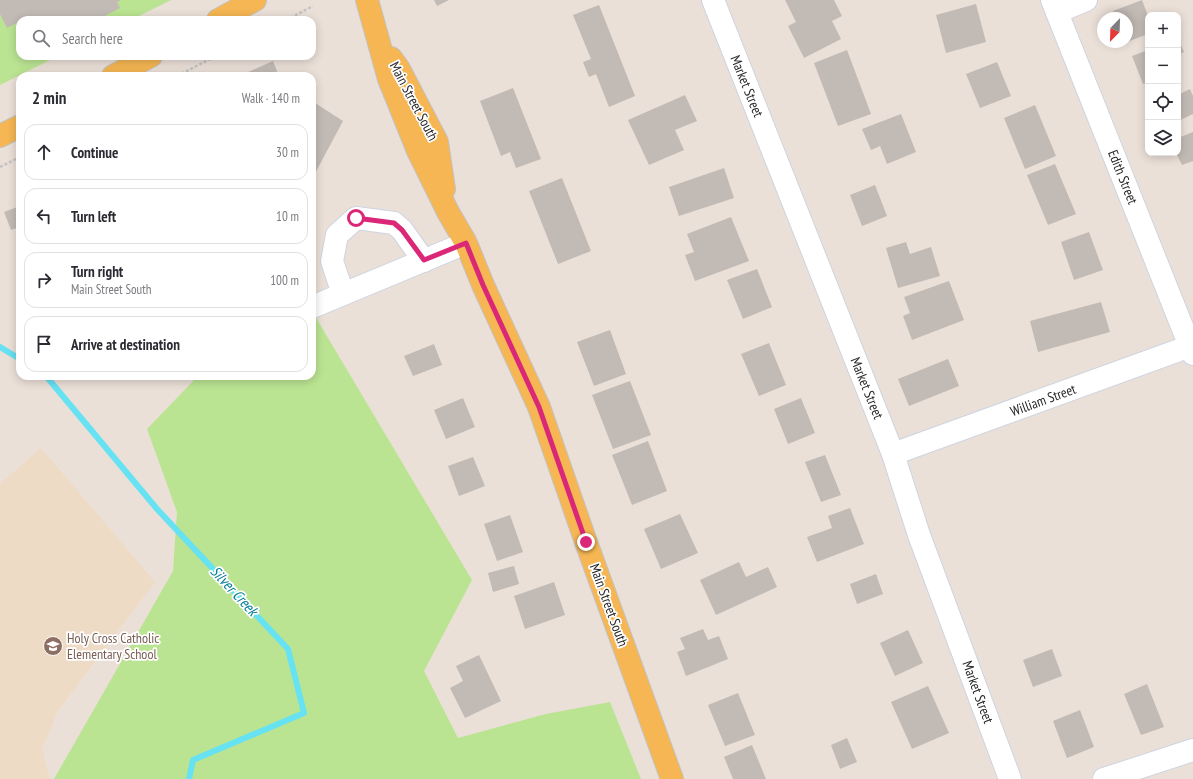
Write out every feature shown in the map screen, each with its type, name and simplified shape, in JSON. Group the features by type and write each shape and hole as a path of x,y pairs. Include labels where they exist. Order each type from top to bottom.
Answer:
{"main road":[{"path":"226,16 256,0"},
{"name":"Main Street South","path":"367,0 378,40 399,69 437,142 448,212 466,243 483,285 539,407 672,779"},
{"path":"121,72 143,60"},
{"path":"0,136 16,128"}],"street":[{"name":"Market Street","path":"713,0 893,454 919,535 1010,779"},
{"path":"1054,6 1086,0"},
{"name":"Edith Street","path":"1054,6 1192,349"},
{"path":"343,294 332,261 337,235 356,218 394,223 402,230 424,260"},
{"path":"316,305 466,243"},
{"name":"William Street","path":"893,454 1192,349"},
{"path":"1104,779 1193,750"}],"path":[{"path":"294,16 313,6"},
{"path":"185,72 208,60"},
{"path":"0,167 16,159"}],"shaded area":[{"name":"Holy Cross Catholic Elementary School","path":"41,448 155,582 58,711 42,749 50,779 0,779 0,484"}],"green space":[{"path":"0,0 171,0 139,16 16,16 16,60 50,60 26,72 16,72 16,77 0,85"},
{"path":"316,318 472,580 424,671 458,738 546,714 610,702 641,779 54,779 173,571 177,512 147,429 194,380 316,380"}],"building":[{"path":"0,0 121,0 117,2 120,8 105,16 16,16 16,23 7,28 0,14"},
{"path":"434,0 449,0 437,6"},
{"path":"785,0 834,0 842,16 832,21 841,39 804,58 788,26 796,22"},
{"path":"1142,0 1146,12 1145,12 1145,35 1133,40 1133,12 1113,11"},
{"path":"976,4 986,42 946,53 936,15"},
{"path":"599,5 635,96 609,107 596,74 589,77 583,62 591,59 573,15"},
{"path":"1181,45 1184,52 1181,54"},
{"path":"847,50 871,114 838,126 814,63"},
{"path":"1145,51 1145,83 1143,84 1132,56"},
{"path":"273,61 277,72 248,72"},
{"path":"997,62 1011,96 980,108 966,74"},
{"path":"513,88 541,159 516,168 510,152 501,156 480,101"},
{"path":"1190,89 1193,96 1193,114 1181,120 1181,94"},
{"path":"685,95 697,121 675,130 684,150 649,165 628,120"},
{"path":"316,104 343,121 316,172"},
{"path":"1035,105 1056,156 1025,169 1004,118"},
{"path":"901,114 916,152 887,164 880,146 871,150 862,129"},
{"path":"1193,132 1193,161 1182,165 1178,156 1181,156 1181,137"},
{"path":"1055,164 1076,214 1048,225 1027,175"},
{"path":"724,168 734,198 679,216 669,187"},
{"path":"562,178 591,251 558,264 529,191"},
{"path":"875,185 887,216 862,226 850,195"},
{"path":"16,208 16,228 11,230 4,212"},
{"path":"731,217 749,261 695,281 685,255 694,252 687,234"},
{"path":"1089,232 1103,270 1074,280 1061,242"},
{"path":"906,242 910,254 931,247 940,276 898,288 886,248"},
{"path":"757,269 772,307 743,319 727,280"},
{"path":"949,281 964,320 912,340 903,316 910,313 904,297"},
{"path":"1101,302 1110,332 1038,352 1030,321"},
{"path":"610,330 626,374 594,386 577,342"},
{"path":"769,343 786,385 759,396 741,354"},
{"path":"434,344 442,365 413,376 404,356"},
{"path":"948,359 959,386 909,406 898,379"},
{"path":"630,381 651,435 613,449 592,395"},
{"path":"463,398 475,427 446,439 434,410"},
{"path":"801,398 815,433 788,444 774,409"},
{"path":"648,441 667,491 632,505 612,455"},
{"path":"825,455 841,495 821,502 805,462"},
{"path":"473,457 485,486 459,496 448,466"},
{"path":"850,508 864,544 817,562 807,537 832,528 828,516"},
{"path":"680,514 698,553 661,569 644,529"},
{"path":"510,515 523,552 497,561 484,524"},
{"path":"739,562 746,577 768,567 777,587 716,615 700,580"},
{"path":"514,566 519,584 493,592 488,573"},
{"path":"876,574 883,594 857,604 850,584"},
{"path":"554,582 565,615 525,629 514,596"},
{"path":"703,629 708,640 719,636 728,659 686,676 677,652 685,649 680,638"},
{"path":"908,630 923,663 895,676 880,643"},
{"path":"1052,649 1062,676 1033,687 1023,660"},
{"path":"479,655 501,701 465,718 450,688 463,681 456,666"},
{"path":"1147,684 1164,727 1141,735 1124,694"},
{"path":"928,686 949,733 912,749 891,702"},
{"path":"738,693 755,735 725,746 708,705"},
{"path":"1080,710 1094,747 1067,758 1053,721"},
{"path":"847,738 857,762 840,769 831,745"},
{"path":"752,745 766,779 733,779 724,757"}],"waterway":[{"name":"Silver Creek","path":"0,347 16,357"},
{"name":"Silver Creek","path":"49,380 157,509 288,649 304,713 193,760 189,779"}],"place":[{"name":"Holy Cross Catholic Elementary School","path":"53,646"}],"route":[{"path":"356,218 394,223 402,230 424,260 466,243 483,285 539,407 586,542"}]}
